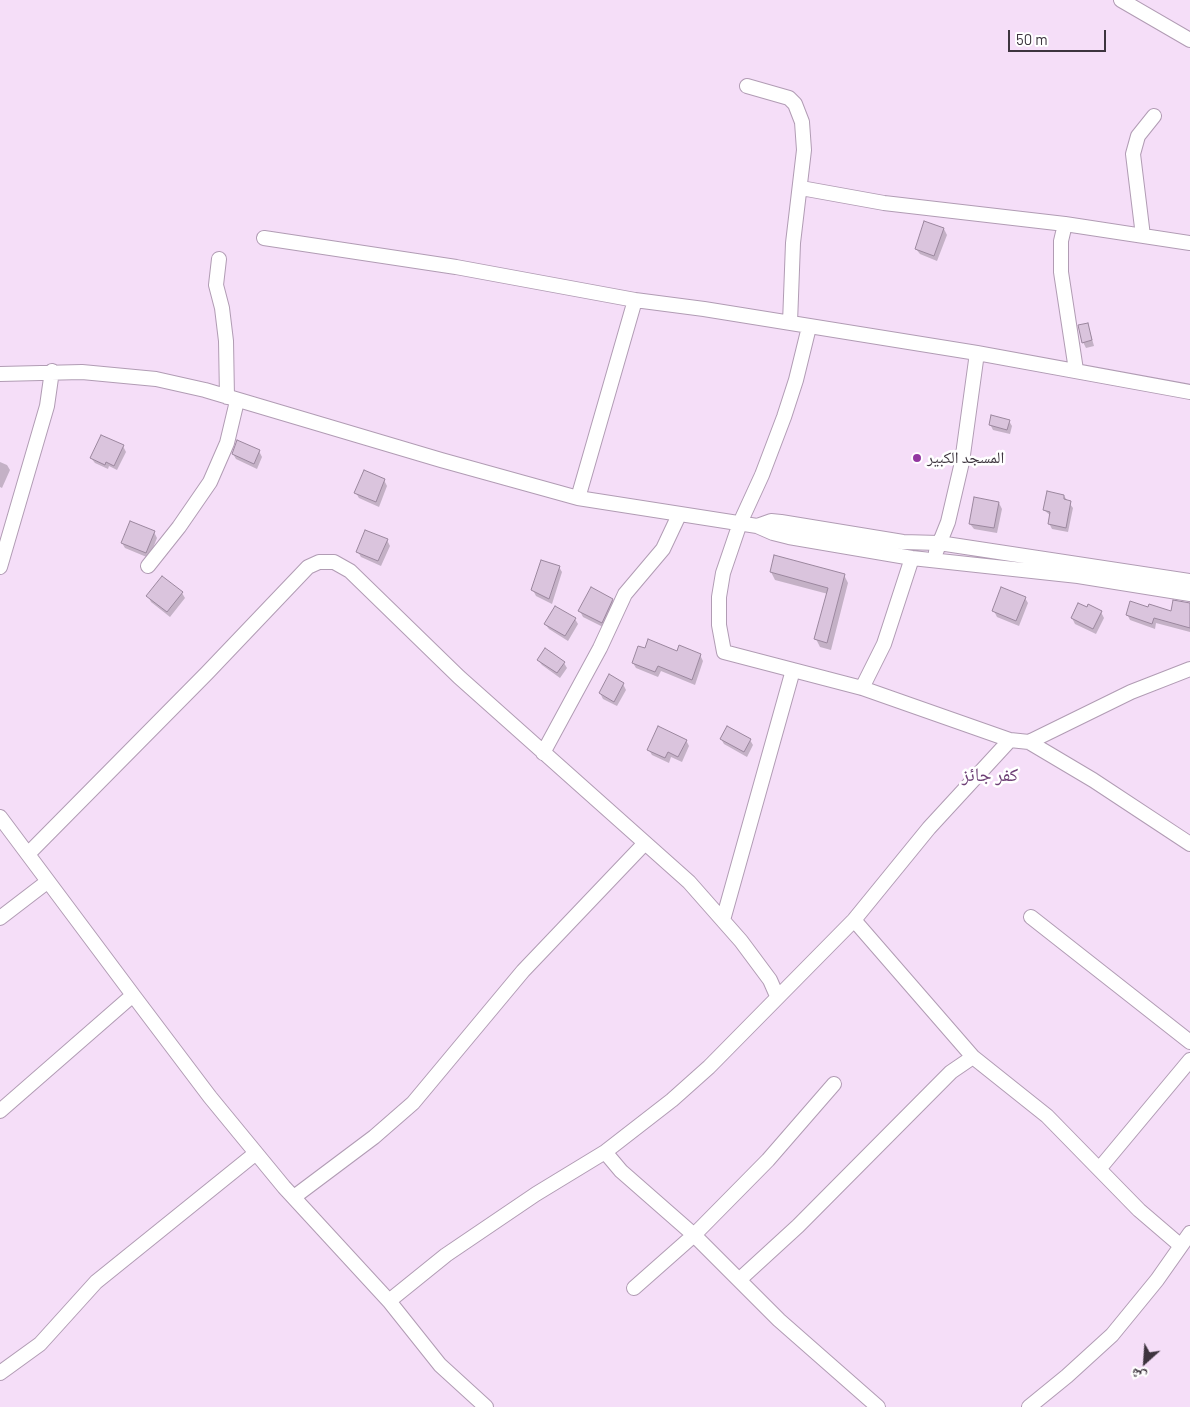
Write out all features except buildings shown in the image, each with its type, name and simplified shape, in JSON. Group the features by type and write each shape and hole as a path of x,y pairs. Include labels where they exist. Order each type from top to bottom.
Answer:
{"street":[{"path":"1121,0 1190,40"},
{"path":"747,86 789,98 800,114 804,150 793,243 790,323"},
{"path":"1143,236 1133,154 1138,136 1154,116"},
{"path":"801,188 884,202 1065,224 1190,243"},
{"path":"1065,224 1061,241 1061,272 1076,370"},
{"path":"264,238 456,267 635,300 977,353 1190,392"},
{"path":"148,566 179,527 210,482 227,443 232,399 222,308 216,285 219,258"},
{"path":"578,498 635,300"},
{"path":"809,327 796,380 784,418 762,475 740,523 723,574 719,597 719,625 722,650 862,688 1010,740 1030,742 1094,780 1190,844"},
{"path":"933,560 948,522 962,462 977,353"},
{"path":"0,567 47,406 52,371"},
{"path":"0,374 52,371 121,374 156,379 578,498 757,526 773,534 912,558 1078,576 1190,594"},
{"path":"543,753 600,648 625,594 663,549 679,514"},
{"path":"757,526 771,521 780,522 904,542 939,544 1190,580"},
{"path":"862,688 884,644 912,558"},
{"path":"28,854 207,673 308,567 319,562 334,562 350,571 459,678 689,882 723,920 765,974 777,996"},
{"path":"1030,742 1131,692 1190,669"},
{"path":"723,920 793,670"},
{"path":"390,1301 446,1255 536,1194 605,1152 709,1067 854,920 929,828 1010,740"},
{"path":"0,817 210,1097 256,1153 390,1301 440,1366 486,1407"},
{"path":"294,1197 374,1138 413,1103 523,971 645,843"},
{"path":"0,918 47,882"},
{"path":"1031,917 1190,1042"},
{"path":"854,920 973,1057 1047,1116 1100,1168 1139,1210 1181,1246"},
{"path":"0,1111 133,995"},
{"path":"739,1280 798,1226 951,1072 973,1057"},
{"path":"1100,1168 1190,1060"},
{"path":"634,1288 694,1234 768,1160 834,1084"},
{"path":"605,1152 621,1171 694,1234 779,1320 878,1407"},
{"path":"0,1373 40,1344 96,1282 256,1153"},
{"path":"1029,1407 1112,1335 1148,1291 1190,1233"}],"place":[{"name":"المسجد الكبير","path":"917,458"}],"district":[{"name":"كفر جائز","path":"990,775"}]}
